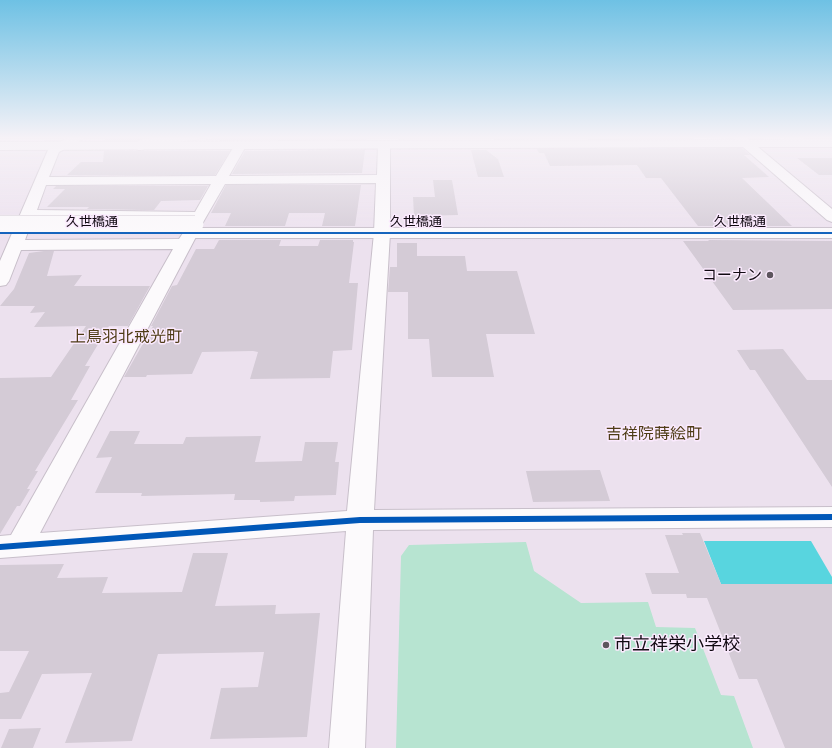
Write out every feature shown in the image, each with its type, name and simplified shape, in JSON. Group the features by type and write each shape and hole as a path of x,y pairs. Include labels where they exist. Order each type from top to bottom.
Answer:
{"street":[{"path":"0,281 46,172"},
{"path":"9,547 225,172"},
{"path":"347,748 360,520 382,228 383,172"},
{"path":"779,172 832,217"},
{"path":"42,181 383,179"},
{"path":"28,214 192,229"},
{"name":"久世橋通","path":"0,224 192,229"},
{"name":"久世橋通","path":"0,233 192,229 832,224"},
{"name":"久世橋通","path":"382,228 832,233"},
{"path":"15,245 192,229"},
{"path":"9,547 360,520 832,517"}],"green space":[{"path":"526,542 534,571 581,603 648,602 656,627 695,628 721,695 734,696 753,748 396,748 401,556 409,545"}],"water":[{"path":"704,541 811,541 832,577 832,584 721,584"}],"building":[{"path":"70,172 217,172 215,175 67,175"},
{"path":"233,172 362,172 362,173 232,174"},
{"path":"477,172 502,172 504,177 478,177"},
{"path":"642,172 763,172 769,177 742,178 792,226 698,226 661,178 646,178"},
{"path":"815,172 832,172 832,175 819,175"},
{"path":"433,180 452,180 458,215 414,216 413,197 435,197"},
{"path":"226,185 361,185 355,226 322,226 325,213 289,213 285,226 225,226 231,213 211,213"},
{"path":"56,186 208,186 200,200 161,201 154,210 145,210 87,209 89,207 47,207 65,189 53,189"},
{"path":"219,240 281,240 279,246 318,246 320,240 353,240 349,283 358,283 352,350 333,351 330,378 250,379 258,352 253,351 202,352 192,374 124,377 153,326 151,326 172,286 177,285 196,249 214,249"},
{"name":"コーナン","path":"708,240 832,241 832,309 733,310 683,241 709,241"},
{"path":"397,243 417,243 417,256 465,256 467,271 517,271 535,334 486,334 494,377 432,377 429,339 408,339 408,292 388,292 390,267 397,267"},
{"path":"54,251 47,276 82,275 74,286 150,286 128,326 109,326 85,366 90,366 71,400 78,400 35,471 38,471 27,489 30,489 20,506 17,506 0,534 0,378 51,377 86,326 34,327 45,312 30,313 35,306 0,306 14,289 29,253"},
{"path":"783,349 807,380 832,380 832,487 755,370 750,370 737,350"},
{"path":"110,431 140,431 134,444 183,444 186,437 261,436 255,462 302,461 305,442 338,442 335,462 339,462 336,495 295,496 294,501 260,502 260,500 234,500 235,494 141,496 142,493 95,493 112,457 96,458"},
{"path":"600,470 610,501 533,502 526,471"},
{"path":"682,533 700,533 721,584 832,584 832,748 785,748 757,679 739,679 707,598 687,598 686,594 652,594 645,573 679,573 665,535 683,535"},
{"path":"193,553 228,553 215,606 276,605 275,614 320,613 307,737 210,739 221,688 258,687 264,652 158,654 132,741 65,743 92,673 42,674 21,719 0,719 0,693 9,692 29,651 0,651 0,565 64,564 57,578 108,577 102,593 182,592"},
{"path":"41,728 33,748 1,748 9,729"}],"cycle path":[{"path":"0,233 832,233"},
{"path":"0,547 360,520 832,517"}],"place":[{"name":"コーナン","path":"770,275"},
{"name":"市立祥栄小学校","path":"606,645"}],"district":[{"name":"上鳥羽北戒光町","path":"126,337"},
{"name":"吉祥院蒔絵町","path":"654,434"}]}
